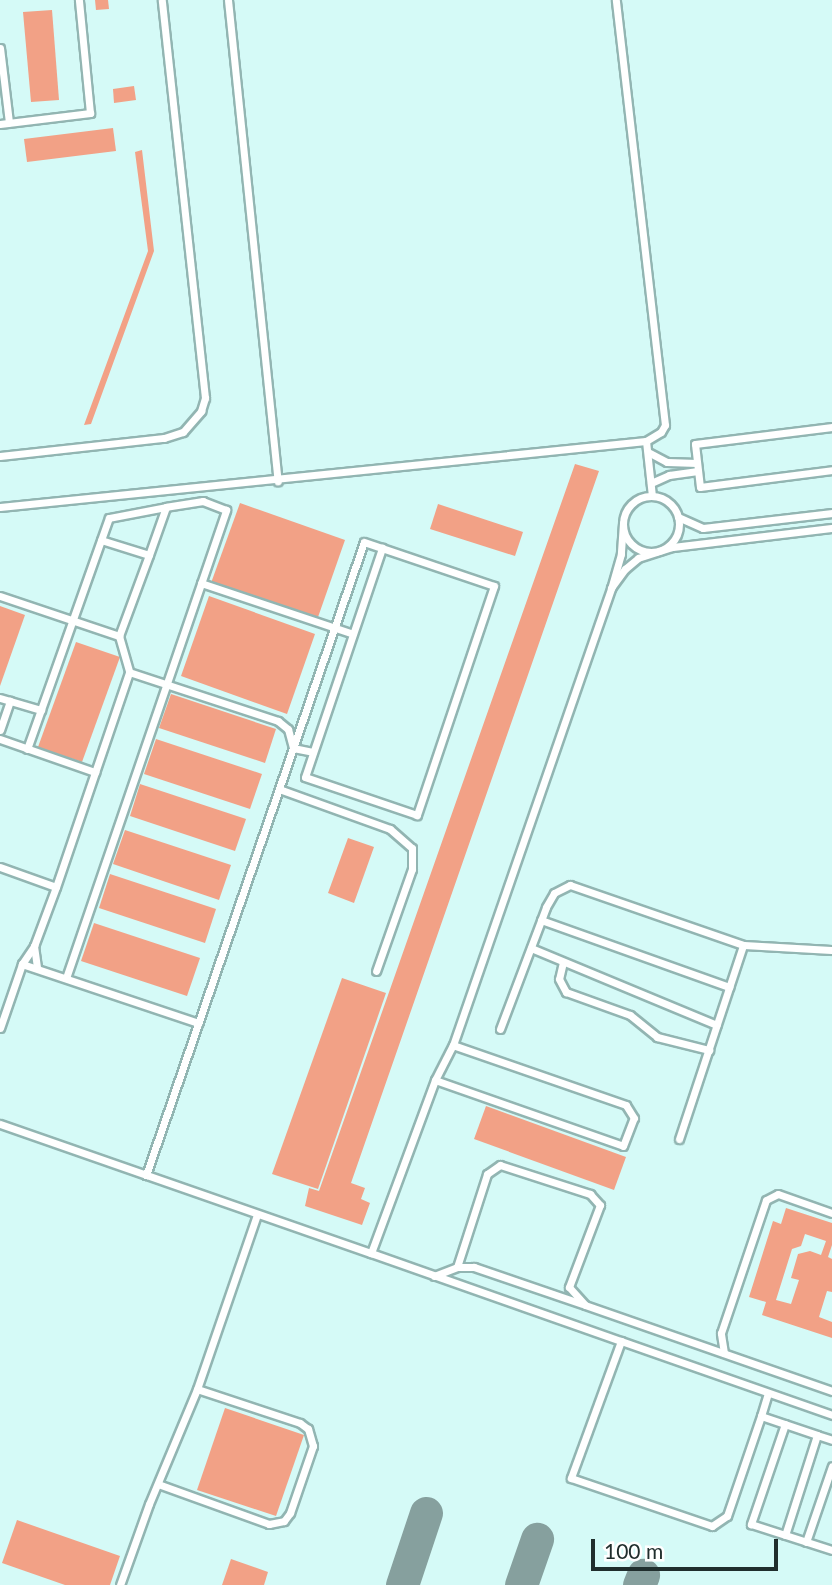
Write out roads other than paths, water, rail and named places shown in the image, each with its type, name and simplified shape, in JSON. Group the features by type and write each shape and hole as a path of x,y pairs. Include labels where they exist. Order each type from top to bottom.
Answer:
{"lane":[{"path":"0,48 4,123 90,113 79,0"},
{"path":"0,456 164,438 183,432 201,411 205,398 162,0"},
{"path":"228,0 278,481"},
{"path":"0,507 278,481 646,441 661,432 665,425 616,0"},
{"path":"832,427 695,444 700,487 832,470"},
{"path":"646,441 652,496"},
{"path":"648,452 667,462 697,467"},
{"path":"651,483 697,467"},
{"path":"371,1253 435,1080 453,1045 611,588 621,554 623,523 632,503 652,496 669,502 678,517 679,526 673,542 658,552 637,549 629,542 623,523"},
{"path":"27,748 109,518 203,501 226,510 66,978"},
{"path":"0,1028 22,964 34,946 56,887 129,672 119,636 166,507"},
{"path":"678,517 703,528 832,513"},
{"path":"611,588 625,569 638,558 658,552 692,543 832,528"},
{"path":"101,540 149,555"},
{"path":"146,1175 364,542 382,548 495,586 417,815 305,777 382,548"},
{"path":"201,583 353,635"},
{"path":"0,596 119,636"},
{"path":"129,672 278,722 288,729 293,748"},
{"path":"0,698 41,710"},
{"path":"0,730 10,701"},
{"path":"0,739 95,772"},
{"path":"293,748 313,752"},
{"path":"279,789 390,829 412,848 412,869 376,971"},
{"path":"0,867 56,887"},
{"path":"500,1029 541,920 554,893 570,885 743,945 832,950"},
{"path":"541,920 729,987"},
{"path":"679,1139 743,945"},
{"path":"34,946 37,968"},
{"path":"531,948 717,1025"},
{"path":"563,962 559,979 566,992 629,1015 657,1037 709,1051"},
{"path":"22,964 198,1023"},
{"path":"435,1080 623,1146 634,1118 626,1105 453,1045"},
{"path":"0,1124 832,1415"},
{"path":"457,1267 487,1174 500,1165 590,1194 600,1205 569,1287 584,1305"},
{"path":"724,1353 721,1333 766,1200 778,1194 832,1213"},
{"path":"120,1585 197,1389 257,1215"},
{"path":"433,1277 457,1267 474,1267 832,1391"},
{"path":"706,1347 721,1333"},
{"path":"621,1341 570,1478 712,1526 727,1516 768,1393"},
{"path":"158,1485 269,1524 284,1521 290,1513 313,1446 308,1429 300,1423 197,1389"},
{"path":"761,1416 832,1440"},
{"path":"785,1424 751,1524 832,1549"},
{"path":"785,1535 817,1435"},
{"path":"806,1542 832,1466"}]}
